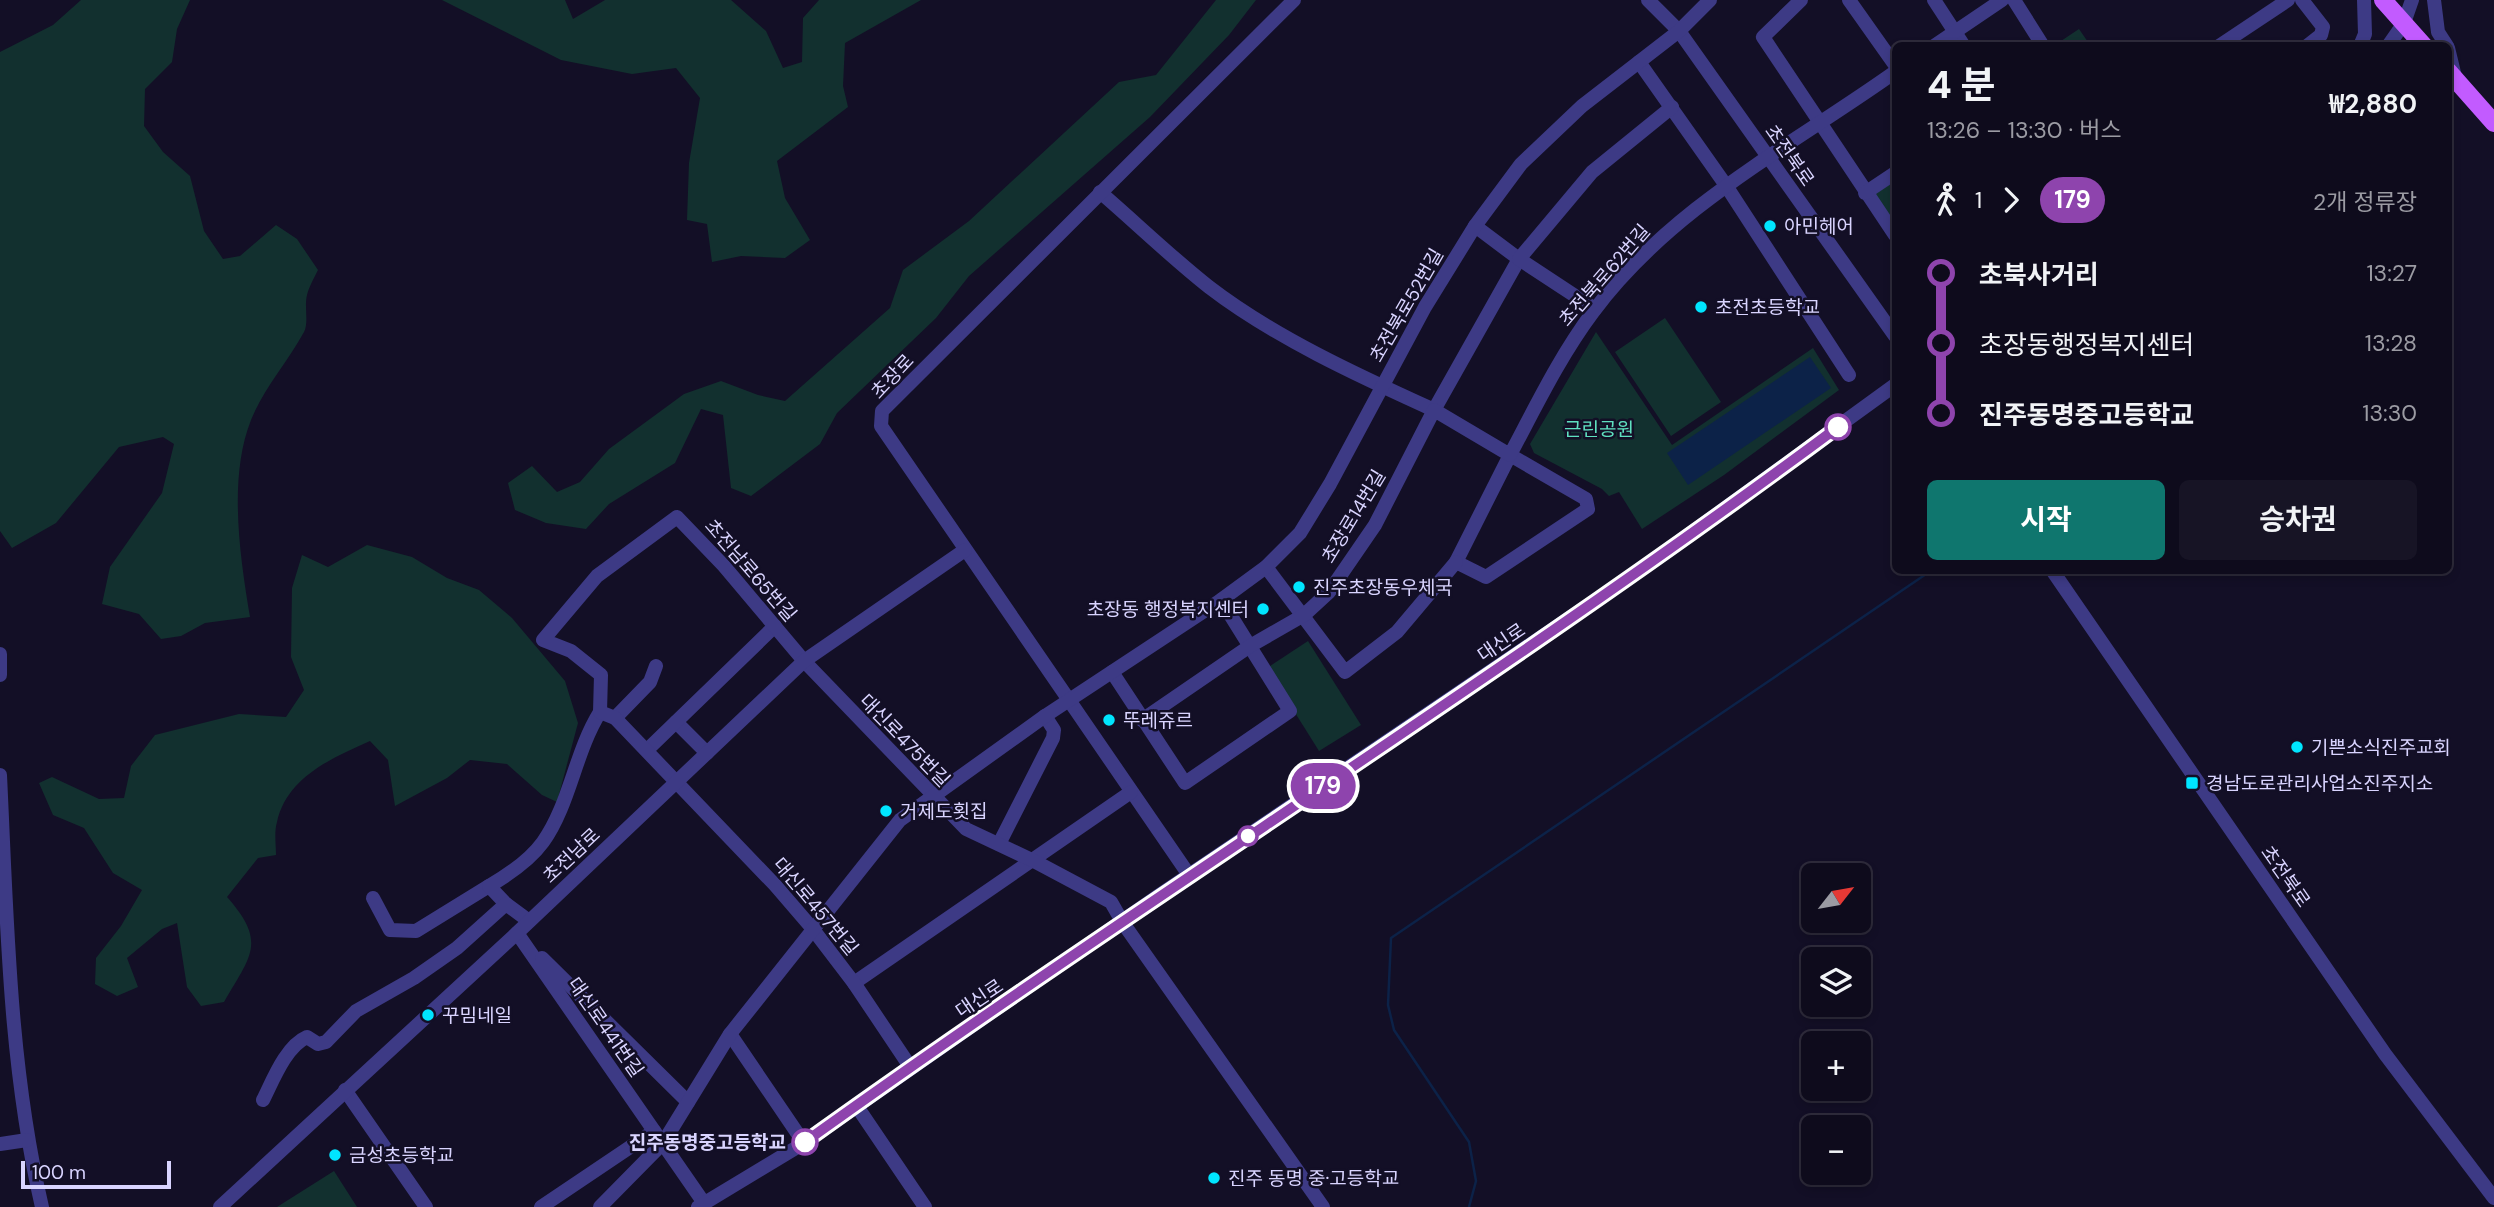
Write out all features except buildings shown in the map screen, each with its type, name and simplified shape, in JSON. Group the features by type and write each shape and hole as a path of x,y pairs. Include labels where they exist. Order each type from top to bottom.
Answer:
{"main road":[{"path":"2382,0 2421,42"},
{"path":"2452,77 2494,123"}],"street":[{"name":"초장로","path":"1189,875 1067,701 881,426 881,411 1294,0"},
{"name":"초전북로","path":"1648,0 1679,31 1892,332"},
{"name":"초전북로52번길","path":"1510,455 1434,410 1382,387 1425,307 1475,226 1521,164 1581,106 1679,31 1710,0"},
{"path":"1801,0 1763,37 1892,232"},
{"path":"1849,0 1892,61"},
{"path":"1934,0 1962,42"},
{"path":"1940,42 2002,0"},
{"path":"2014,0 2040,42"},
{"path":"2225,42 2288,0"},
{"path":"2302,0 2323,27 2321,35 2311,42"},
{"path":"2362,42 2365,34 2364,0"},
{"path":"2391,42 2404,23 2412,0"},
{"path":"2434,0 2438,32 2444,42"},
{"path":"1639,62 1725,184 1849,375"},
{"name":"초전북로62번길","path":"1304,615 1345,672 1397,632 1455,562 1568,346 1595,309 1660,239 1725,184 1820,125 1892,74"},
{"path":"1434,410 1519,259 1592,172 1672,107"},
{"path":"1866,193 1892,175"},
{"path":"1100,192 1210,287 1246,312 1382,387"},
{"path":"1475,226 1519,259 1595,309"},
{"name":"대신로","path":"701,1205 804,1143 1189,875 1633,575 1892,386"},
{"name":"초장로14번길","path":"663,1143 730,1034 900,820 1045,716 1221,600 1266,566 1300,533 1382,387"},
{"name":"초장로14번길","path":"1250,646 1304,615 1329,592 1375,525 1434,410"},
{"path":"1455,562 1486,576 1588,509 1586,499 1510,455"},
{"name":"초전남로65번길","path":"600,712 601,675 571,651 543,640 597,576 677,517 804,661"},
{"name":"초전남로","path":"228,1204 345,1090 517,933 804,661 965,550"},
{"path":"1266,566 1304,615"},
{"name":"초전북로","path":"2055,574 2385,1054 2494,1198"},
{"path":"1112,672 1185,783 1290,711 1221,600"},
{"path":"647,750 775,626"},
{"path":"1142,720 1250,646"},
{"path":"0,654 0,675"},
{"name":"대신로475번길","path":"804,661 966,829 1034,860 1111,902 1123,923"},
{"path":"373,898 390,930 416,931 517,867 543,842 587,733 600,712 615,718 650,682 656,666"},
{"path":"999,844 1053,738 1054,730 1045,716"},
{"name":"대신로457번길","path":"615,718 677,781 812,928 854,983 911,1068"},
{"path":"676,722 707,753"},
{"path":"0,775 3,892 12,1010 27,1140 42,1207"},
{"path":"854,983 1131,792"},
{"path":"489,886 506,904 529,921"},
{"path":"263,1100 289,1052 299,1041 307,1037 318,1044 326,1042 356,1011 430,968 506,904"},
{"path":"1123,923 1323,1207"},
{"name":"대신로441번길","path":"517,933 663,1143 701,1205"},
{"path":"531,952 546,960 688,1102"},
{"path":"730,1034 804,1143"},
{"path":"345,1090 426,1207"},
{"path":"856,1105 925,1207"},
{"path":"541,1207 654,1131"},
{"path":"0,1144 27,1140"},
{"path":"600,1207 663,1143"}],"green space":[{"path":"81,0 190,0 177,29 172,62 145,89 144,126 163,152 190,176 204,231 223,259 240,256 276,225 297,239 318,270 307,295 304,332 262,397 244,443 238,518 250,617 205,623 181,636 161,639 139,614 102,604 110,567 162,493 174,444 163,437 119,447 56,523 12,548 0,531 0,52 53,25"},
{"path":"442,0 565,0 573,19 605,0 731,0 766,31 783,68 802,62 803,18 819,0 921,0 845,43 843,86 848,107 777,161 785,198 810,240 785,258 741,256 712,262 707,224 687,220 689,163 700,98 676,68 632,74 561,60"},
{"path":"1216,0 1256,0 1229,35 1150,117 969,276 936,318 837,413 820,444 751,496 731,488 723,415 701,409 675,463 609,504 586,529 546,523 515,510 508,483 532,466 557,492 580,482 609,449 684,394 721,381 758,395 785,401 890,308 903,270 969,221 1119,82 1156,75"},
{"path":"2079,29 2088,42 2060,42"},
{"path":"1892,180 1892,222 1873,194"},
{"path":"1665,318 1721,402 1671,436 1615,352"},
{"name":"근린공원","path":"1596,332 1672,445 1813,348 1839,390 1724,475 1642,529 1619,492 1609,496 1602,489 1534,453 1530,444"},
{"path":"367,545 412,557 447,578 479,590 512,618 565,681 578,723 557,802 542,795 507,764 470,760 447,778 395,806 388,760 370,741 313,771 290,793 277,822 276,855 258,858 227,897 247,926 251,950 224,1002 201,1006 187,987 177,923 162,929 127,958 138,987 117,996 95,984 96,958 121,926 142,890 113,873 84,828 53,815 39,783 52,777 99,799 124,798 131,766 155,735 239,714 286,717 304,690 291,657 292,588 302,555 328,567"},
{"path":"1308,641 1361,725 1319,751 1267,668"},
{"path":"334,1171 357,1207 277,1207"}],"water":[{"path":"1810,357 1831,388 1688,485 1667,453"}],"waterway":[{"path":"1469,1207 1476,1181 1469,1142 1394,1030 1388,1005 1391,938 1926,574"}],"bus line":[{"name":"179","path":"805,1142 1158,897 1633,575 1838,427"}],"place":[{"name":"아민헤어","path":"1770,226"},
{"name":"초전초등학교","path":"1701,307"},
{"name":"진주초장동우체국","path":"1299,587"},
{"name":"초장동 행정복지센터","path":"1263,609"},
{"name":"뚜레쥬르","path":"1109,720"},
{"name":"기쁜소식진주교회","path":"2297,747"},
{"name":"경남도로관리사업소진주지소","path":"2192,783"},
{"name":"거제도횟집","path":"886,811"},
{"name":"꾸밈네일","path":"428,1015"},
{"name":"진주동명중고등학교","path":"805,1142"},
{"name":"금성초등학교","path":"335,1155"},
{"name":"진주 동명 중·고등학교","path":"1214,1178"}]}
